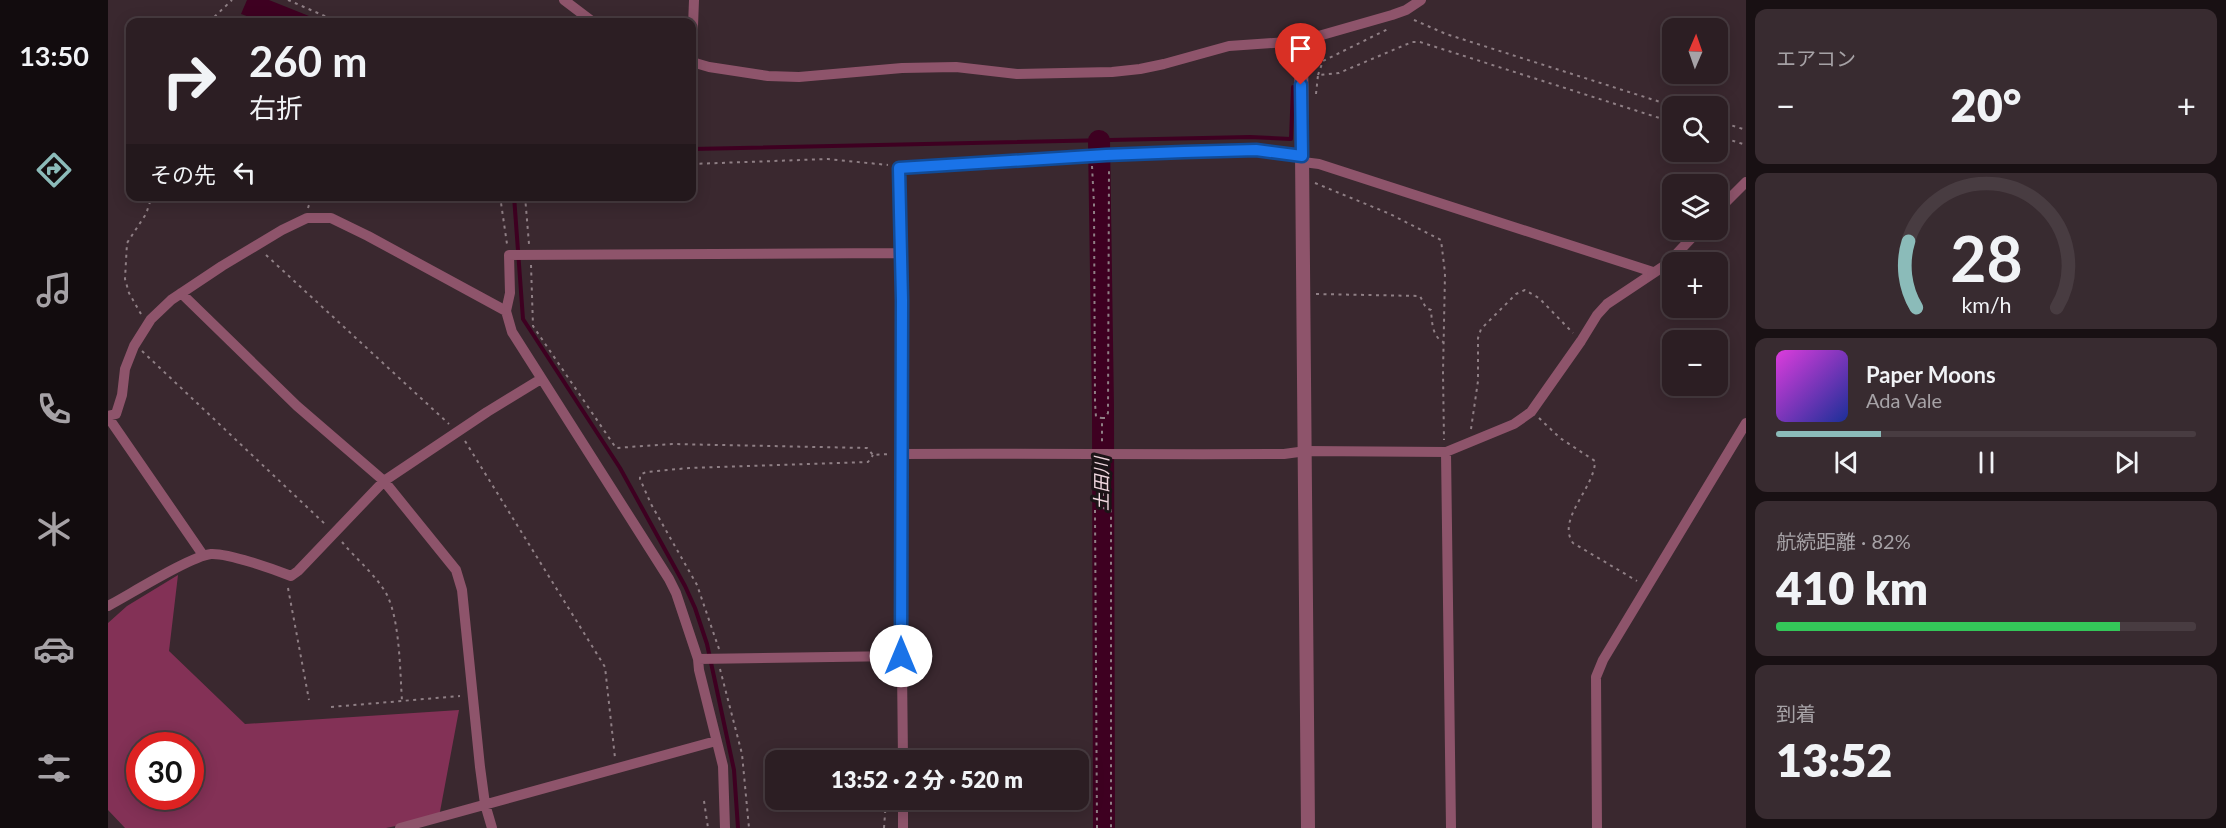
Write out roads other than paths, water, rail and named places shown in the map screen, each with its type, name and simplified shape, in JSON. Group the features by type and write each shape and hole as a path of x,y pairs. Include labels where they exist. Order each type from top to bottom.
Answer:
{"street":[{"path":"564,0 588,18"},
{"path":"693,18 694,0"},
{"path":"696,63 768,76 799,77 902,68 946,67 1017,74 1112,72 1164,64 1229,46 1301,41 1404,10 1421,0"},
{"path":"1301,41 1308,828"},
{"path":"903,750 900,454 902,300 899,253 899,168 1256,150 1319,164 1653,272"},
{"path":"1728,200 1746,182"},
{"path":"203,555 108,416 116,414 122,395 125,369 134,346 149,323 171,300 282,230 308,218 331,218 506,311"},
{"path":"900,454 1103,453 1140,455 1284,454 1306,451 1445,452 1502,430 1531,412 1597,315 1607,304 1667,264 1690,240"},
{"path":"725,828 723,766 698,659 679,601 669,579 512,332 506,311 510,293 509,255 899,253"},
{"path":"181,293 297,406 384,481 444,554 459,578 485,804 492,828"},
{"path":"108,606 203,555 226,556 291,576 384,481 541,379"},
{"path":"1597,828 1596,677 1602,660 1746,423"},
{"path":"1445,452 1451,828"},
{"path":"698,659 901,656"},
{"path":"400,828 716,741"},
{"path":"903,810 903,828"}],"waterway":[{"path":"696,149 1250,137 1291,139 1293,87"},
{"name":"土田川","path":"1099,141 1103,407 1104,828"},
{"path":"514,201 523,319 620,468 695,608 707,644 734,770 738,828"}]}
